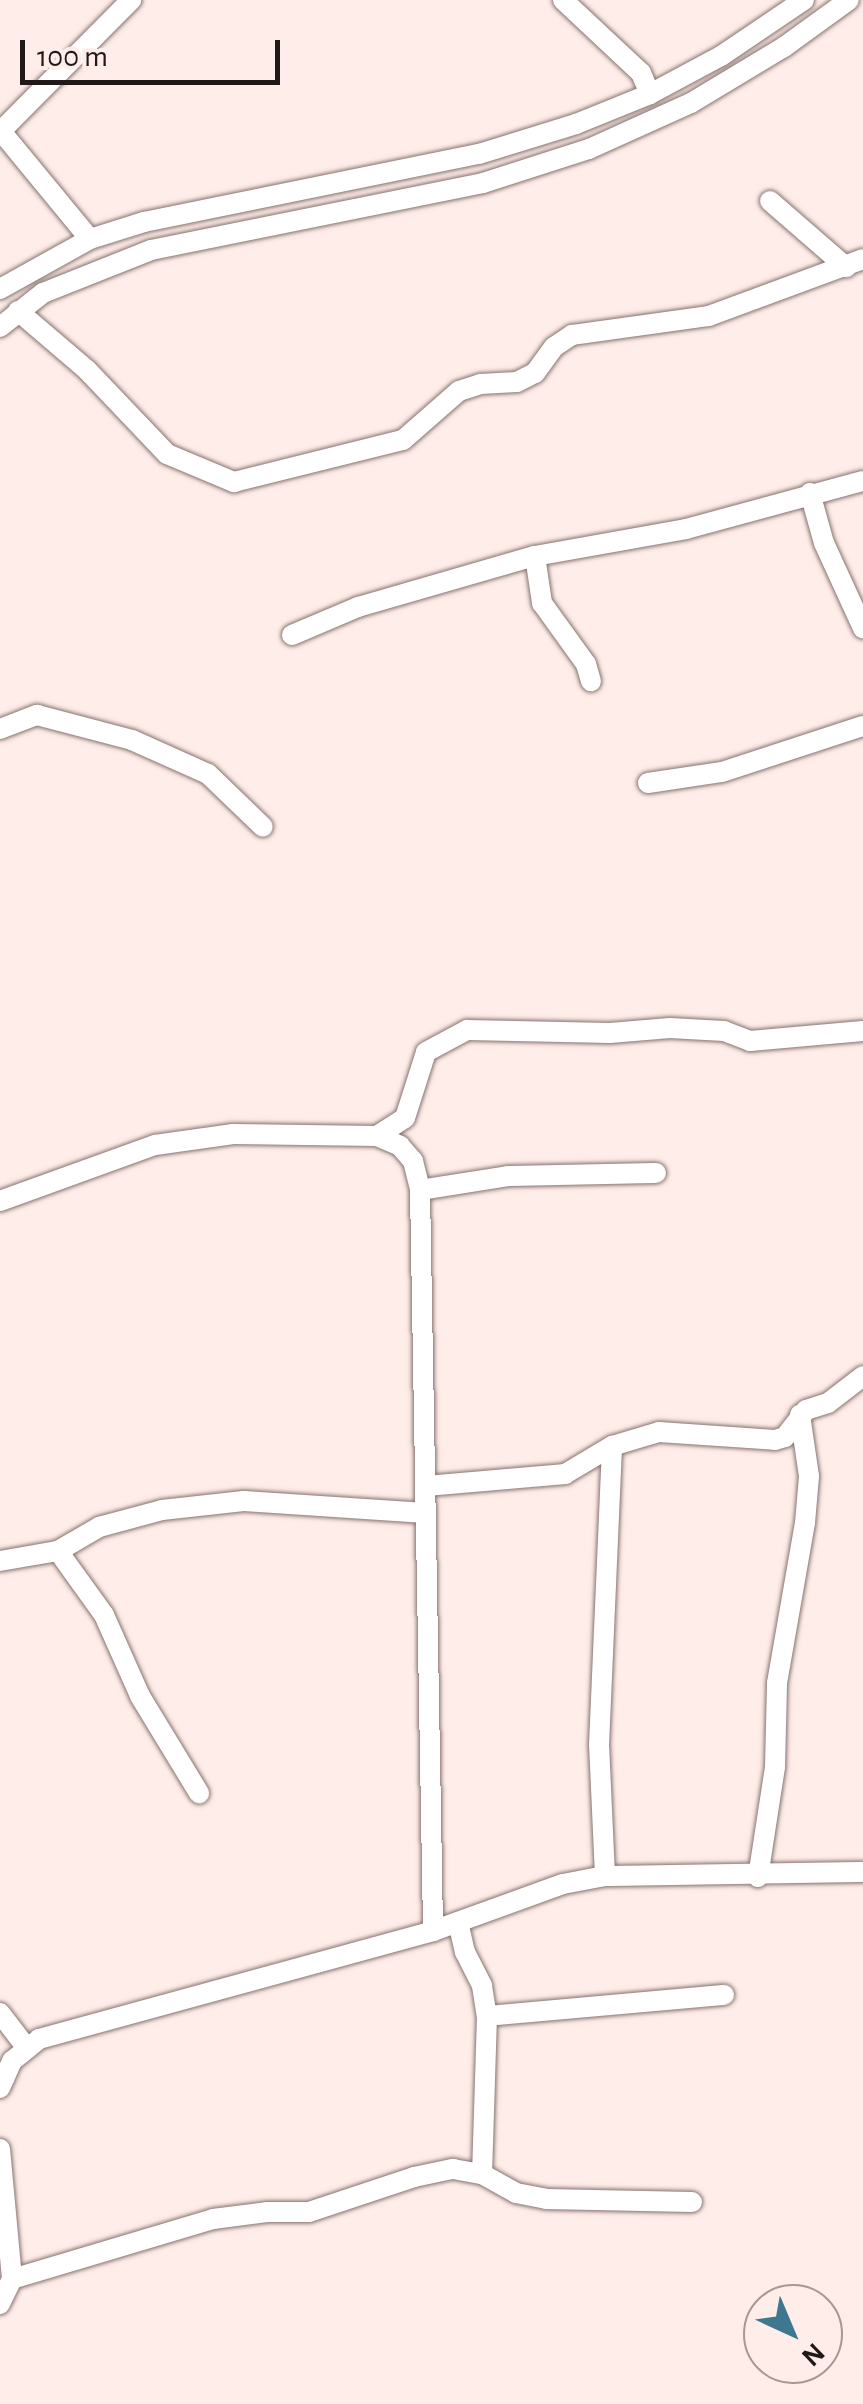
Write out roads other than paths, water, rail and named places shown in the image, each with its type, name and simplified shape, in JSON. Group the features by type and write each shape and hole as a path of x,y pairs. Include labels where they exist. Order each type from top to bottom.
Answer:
{"street":[{"path":"90,240 1,130 131,0"},
{"path":"564,0 641,73 650,94"},
{"path":"0,289 90,240 144,222 479,154 576,124 650,94 722,56 804,0"},
{"path":"0,327 18,311 71,280 151,250 483,184 589,148 691,103 784,48 850,0"},
{"path":"770,201 855,263"},
{"path":"18,311 88,370 168,454 234,482 403,440 460,391 480,384 517,382 536,373 554,347 572,335 709,316 855,263"},
{"path":"292,634 358,608 535,556 686,529 863,481"},
{"path":"810,493 824,543 863,628"},
{"path":"535,556 542,603 586,664 591,681"},
{"path":"0,728 37,715 132,740 208,774 263,827"},
{"path":"648,783 722,772 863,726"},
{"path":"376,1136 405,1118 426,1052 467,1030 610,1033 670,1028 724,1031 750,1041 863,1031"},
{"path":"0,1201 155,1146 233,1134 376,1136 400,1146 413,1160 420,1190 433,1930"},
{"path":"420,1190 508,1176 656,1173"},
{"path":"426,1486 565,1474 612,1446 659,1432 775,1440 785,1437 800,1415 828,1403 863,1376"},
{"path":"758,1877 775,1767 778,1683 809,1476 800,1415"},
{"path":"605,1876 599,1745 612,1446"},
{"path":"0,1561 58,1551 98,1526 162,1510 244,1501 426,1512"},
{"path":"58,1551 104,1615 140,1696 200,1792"},
{"path":"0,2088 12,2060 40,2039 433,1930 563,1884 605,1876 758,1877 863,1872"},
{"path":"458,1922 465,1952 482,1986 487,2016 482,2174"},
{"path":"487,2016 724,1995"},
{"path":"0,2013 26,2047"},
{"path":"0,2150 12,2279 0,2304"},
{"path":"12,2279 214,2219 267,2212 310,2212 414,2177 454,2169 482,2174 516,2193 546,2199 692,2202"}]}
